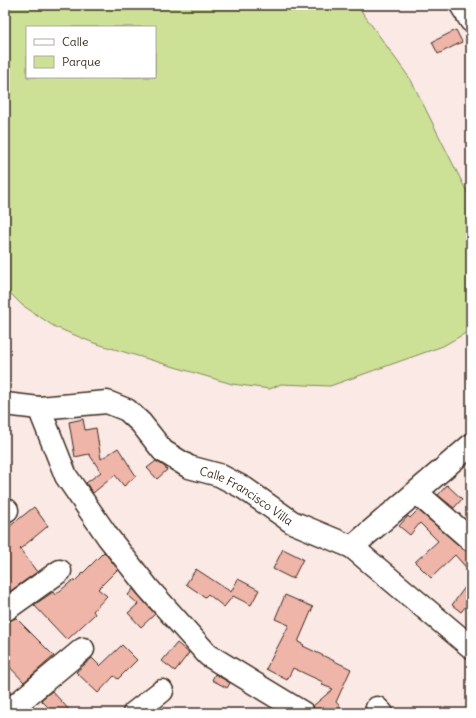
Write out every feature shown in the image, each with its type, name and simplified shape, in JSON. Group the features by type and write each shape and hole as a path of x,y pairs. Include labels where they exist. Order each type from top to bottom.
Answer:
{"street":[{"path":"462,5 471,21"},
{"name":"Calle Francisco Villa","path":"5,404 39,408 107,402 127,410 141,423 163,451 189,467 219,475 244,488 292,522 352,547 471,647"},
{"path":"39,408 66,476 108,537 148,588 208,655 303,713"},
{"path":"352,547 417,493 471,445"},
{"path":"417,493 471,540"},
{"path":"5,610 60,571"},
{"path":"6,713 83,650"},
{"path":"134,713 162,691"}],"green space":[{"path":"5,5 357,5 411,80 471,200 471,327 464,334 443,346 330,386 281,384 270,389 232,384 94,343 55,327 22,305 5,288"}],"building":[{"path":"456,30 462,42 438,54 432,42"},
{"path":"83,419 85,430 96,428 101,459 118,448 136,476 124,486 115,475 93,493 86,483 101,472 89,454 75,457 69,422"},
{"path":"156,461 167,470 157,479 147,468"},
{"path":"447,485 462,499 454,508 438,495"},
{"path":"34,507 48,526 20,549 37,572 5,595 5,530"},
{"path":"418,510 463,549 471,552 471,573 455,555 431,578 415,562 438,541 420,523 410,535 399,526 408,516 410,518"},
{"path":"283,549 303,559 293,579 273,569"},
{"path":"104,552 118,569 98,589 107,596 93,611 95,614 67,640 34,605 53,592 55,595 73,580 74,582"},
{"path":"196,569 231,592 238,579 259,590 251,605 233,596 224,607 208,594 205,597 186,584"},
{"path":"471,579 471,600 461,612 452,605"},
{"path":"133,589 155,614 141,627 128,613 138,604 128,595"},
{"path":"285,595 313,607 298,642 304,645 303,646 351,669 336,702 346,713 315,713 313,706 333,689 322,685 323,682 293,668 287,680 266,669 289,625 275,619"},
{"path":"16,618 54,656 24,682 5,662 5,622"},
{"path":"177,643 189,653 175,671 162,661"},
{"path":"122,645 137,660 118,679 114,676 98,693 76,672 92,658 100,666"},
{"path":"215,674 230,683 227,688 212,680"},
{"path":"52,691 72,713 54,713 41,700"}]}
